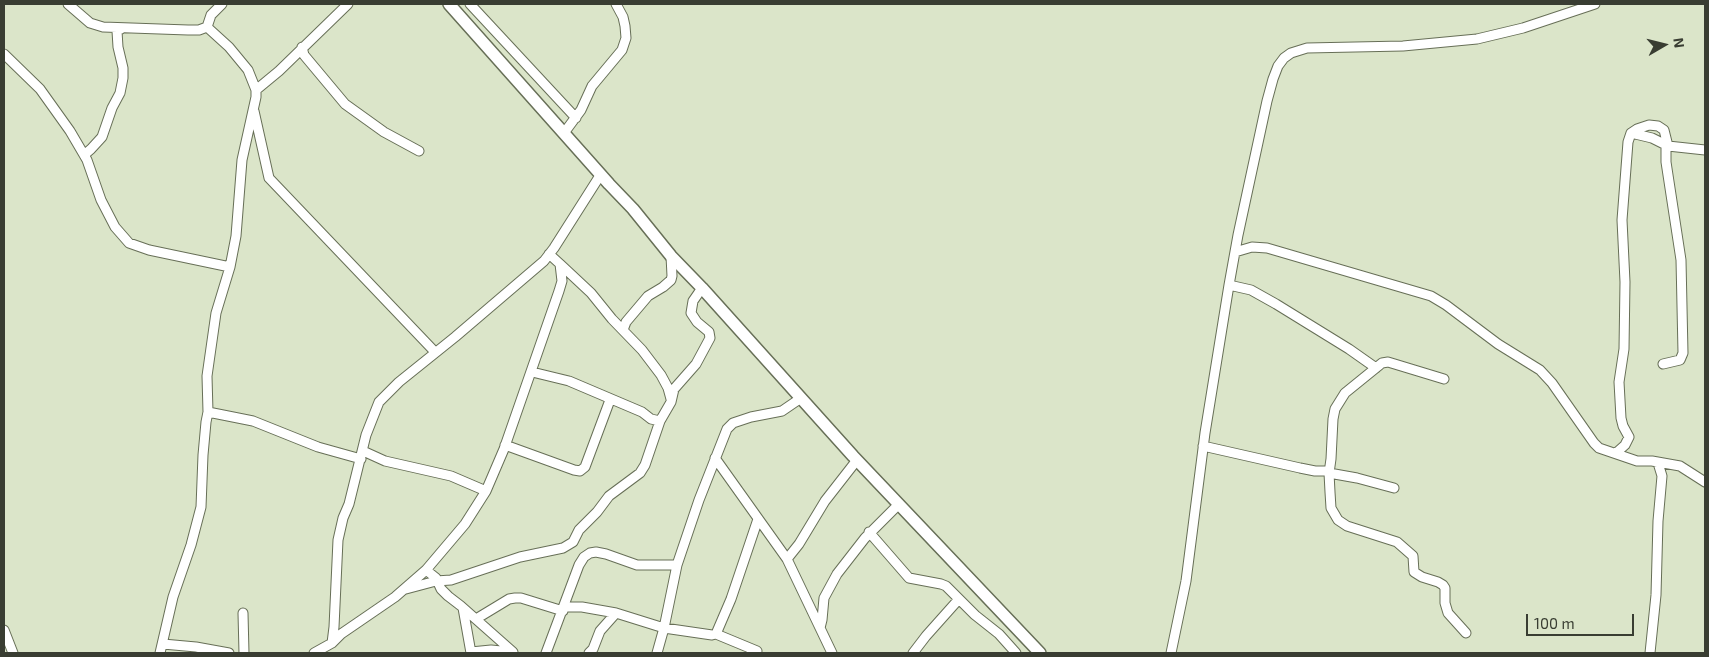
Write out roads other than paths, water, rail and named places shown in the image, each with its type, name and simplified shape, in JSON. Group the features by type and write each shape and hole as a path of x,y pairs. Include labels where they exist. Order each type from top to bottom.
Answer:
{"street":[{"path":"68,4 86,20 95,25 121,29 188,30 199,30 207,27 211,16 222,4"},
{"path":"256,90 279,71 348,4"},
{"path":"449,4 633,209 671,256 857,460 1040,653"},
{"path":"470,4 576,118"},
{"path":"564,133 581,110 592,86 621,54 626,38 623,17 616,4"},
{"path":"1170,653 1186,581 1203,446 1235,252 1273,79 1284,58 1291,53 1307,48 1412,46 1477,39 1522,28 1595,4"},
{"path":"160,653 173,597 202,506 203,455 208,412 207,376 215,318 230,267 236,236 239,181 256,90 248,70 229,47 207,27"},
{"path":"84,155 102,137 112,108 120,93 124,78 117,31 121,29"},
{"path":"302,47 304,55 345,104 384,132 419,151"},
{"path":"4,54 40,89 65,124 84,155 104,206 115,227 129,243 149,250 230,267"},
{"path":"253,110 269,178 435,352"},
{"path":"1616,453 1625,445 1629,437 1621,418 1619,382 1624,349 1622,220 1628,142 1631,133 1644,126 1658,126 1664,130 1667,145 1666,162 1681,260 1683,353 1680,360 1663,364"},
{"path":"1631,133 1652,138 1667,145 1705,150"},
{"path":"332,643 338,540 366,435 379,402 399,382 528,275 549,254 601,174"},
{"path":"1235,252 1252,248 1267,248 1431,296 1498,344 1540,370 1552,383 1599,448 1637,461 1680,466 1705,482"},
{"path":"549,254 591,293 612,319 642,350 661,375 668,388 671,402"},
{"path":"623,330 626,322 648,296 671,280 671,256"},
{"path":"314,653 332,643 341,634 395,597 426,570 465,524 486,491 505,445 560,292 562,281 560,264"},
{"path":"1229,285 1251,290 1276,304 1376,368"},
{"path":"404,590 436,581 451,580 520,557 568,546 573,542 579,530 597,512 609,496 640,473 645,465 660,421 671,402 674,389 696,364 710,338 710,333 691,314 693,301 702,288"},
{"path":"1444,379 1388,362 1382,362 1345,393 1334,409 1329,472 1331,508 1338,520 1346,526 1391,539 1406,549 1413,556 1414,572 1443,585 1448,613 1466,633"},
{"path":"532,372 569,381 642,412 651,419 660,421"},
{"path":"657,653 677,565 699,500 727,429 730,425 751,417 782,411 801,398"},
{"path":"505,445 574,470 580,470 585,467 610,400"},
{"path":"208,412 253,421 318,447 362,455 451,476 486,491"},
{"path":"1203,446 1314,471 1357,478 1394,488"},
{"path":"715,458 787,559 832,653"},
{"path":"787,559 799,544 825,500 857,460"},
{"path":"1650,653 1656,595 1658,521 1662,476 1658,463"},
{"path":"820,628 824,598 837,574 869,532 898,504"},
{"path":"716,634 732,599 758,519"},
{"path":"869,532 909,578 941,584 950,589 976,615 999,634 1016,653"},
{"path":"546,653 579,565 590,552 606,554 637,566 677,565"},
{"path":"426,570 448,596 515,653"},
{"path":"476,619 509,599 521,598 564,609 589,608 616,613 664,628 716,634 757,651"},
{"path":"913,653 959,599"},
{"path":"463,608 471,653 491,650 515,653"},
{"path":"243,613 244,653"},
{"path":"588,653 593,649 605,624 616,613"},
{"path":"4,630 12,653"},
{"path":"163,644 229,653"}]}
